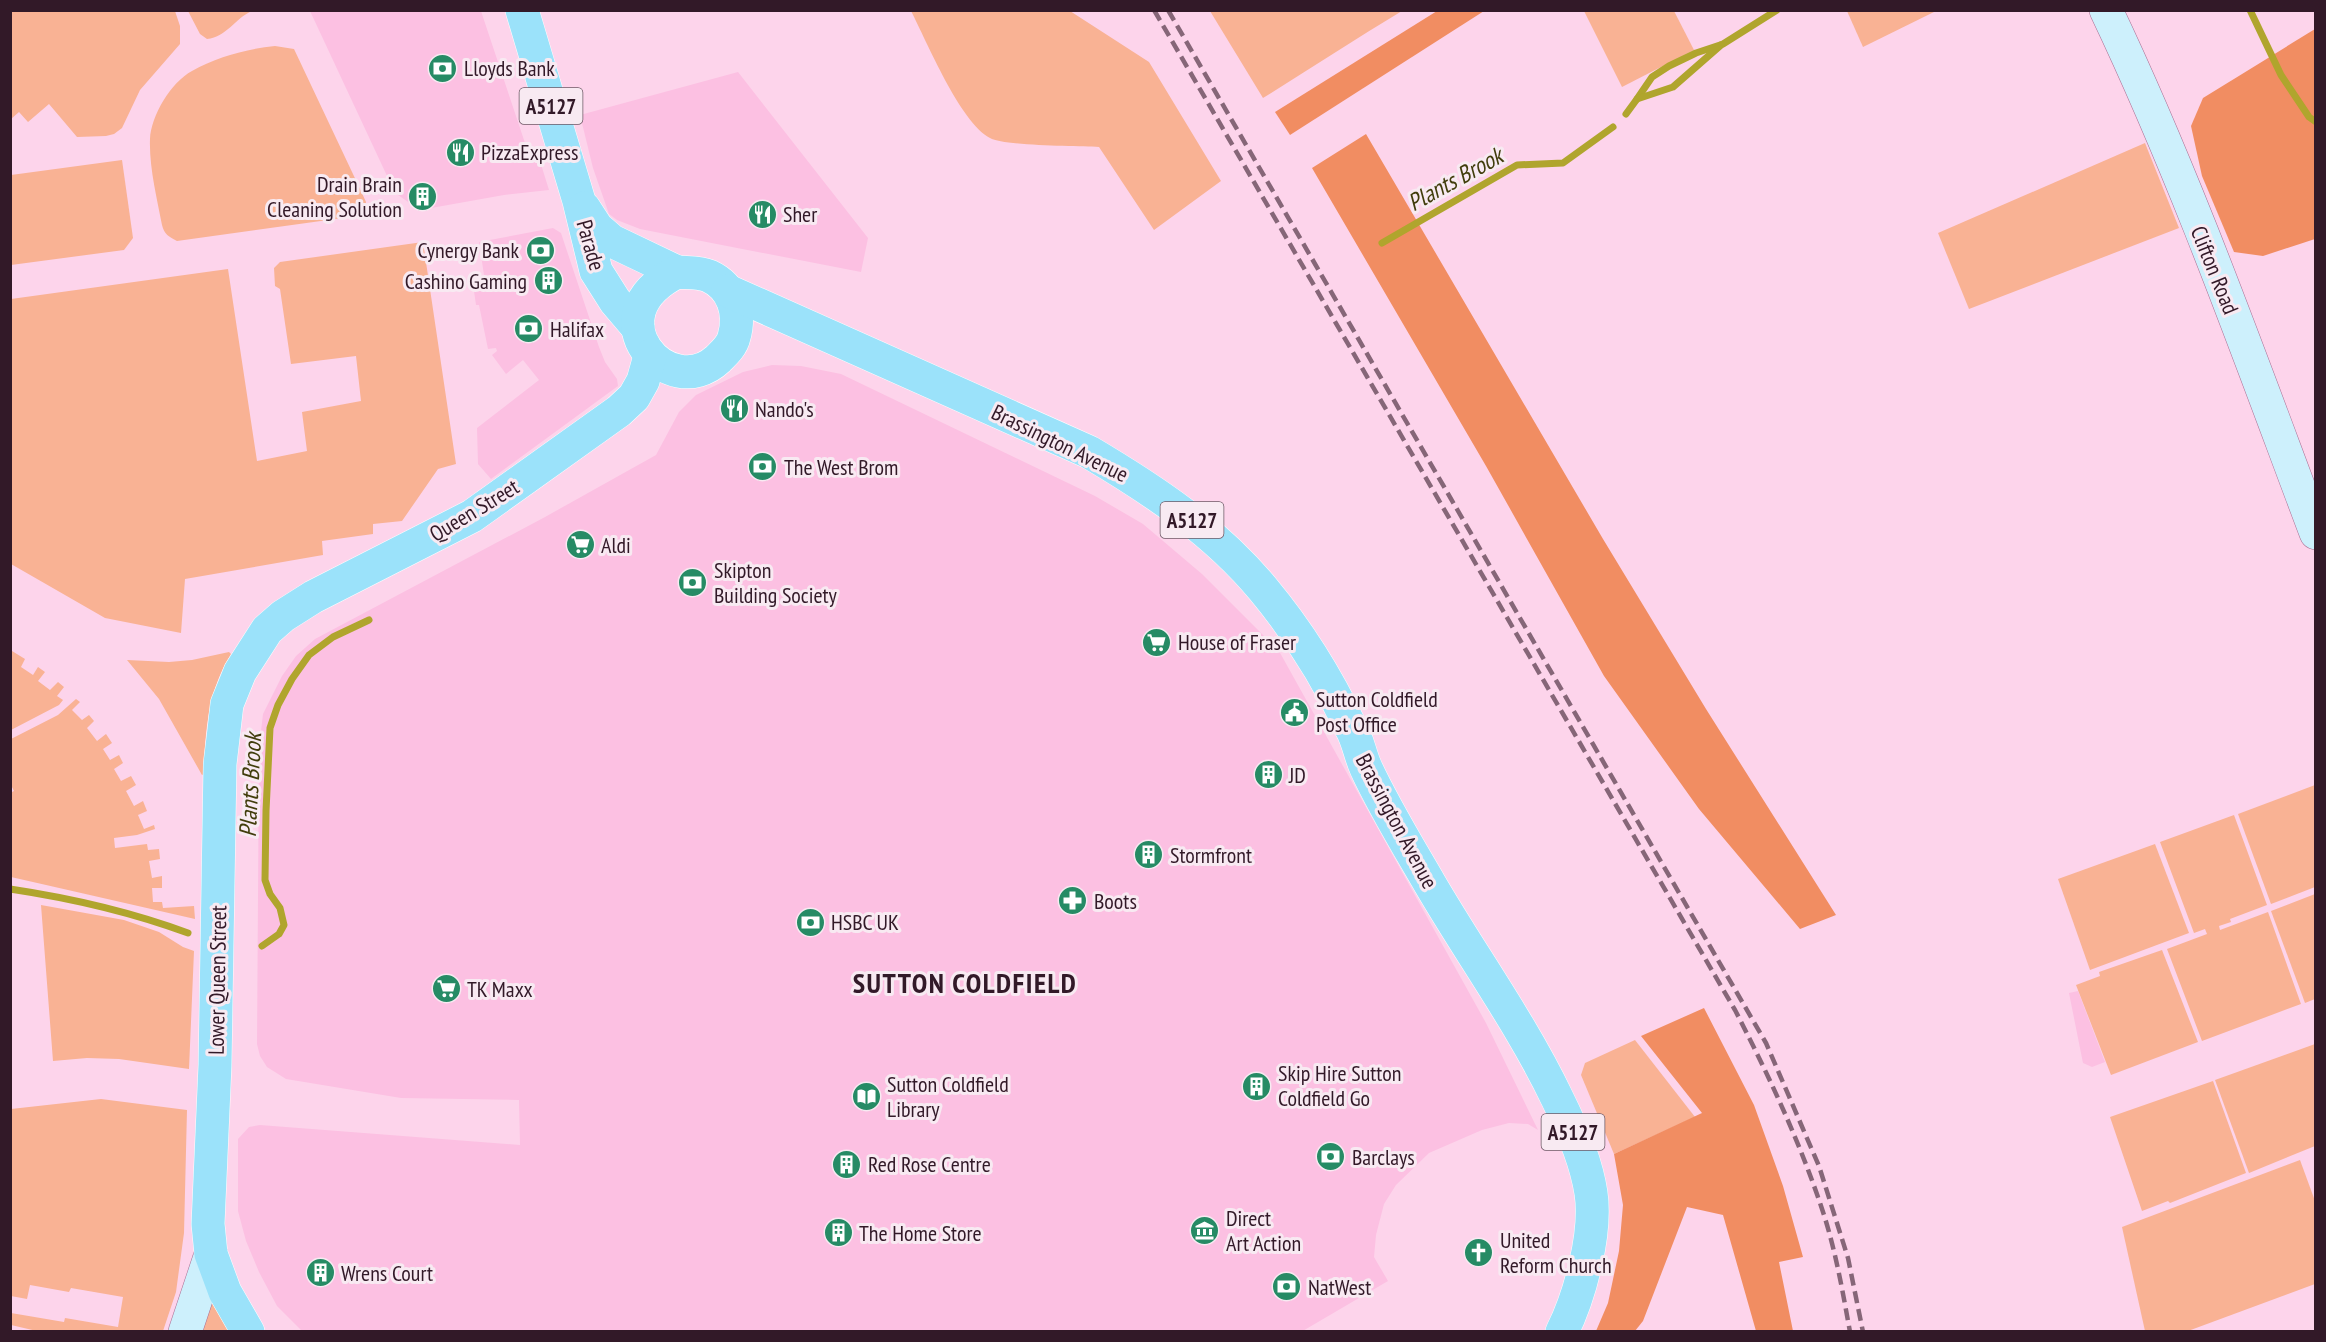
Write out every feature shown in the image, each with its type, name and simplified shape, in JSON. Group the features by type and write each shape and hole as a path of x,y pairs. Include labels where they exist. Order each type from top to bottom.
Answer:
{"main road":[{"name":"A5127","path":"522,10 579,201"},
{"name":"Parade","path":"579,201 597,228 612,241 677,272"},
{"name":"Parade","path":"579,201 596,271 644,342"},
{"path":"677,272 710,277 728,291 737,307 734,340 716,362 708,367 692,371 664,366 644,342 639,309 648,292 659,281 677,272"},
{"name":"Brassington Avenue","path":"728,291 1089,452 1129,476 1197,524 1234,556 1263,588 1307,649 1335,697 1353,731 1359,751 1380,794 1430,884 1540,1061 1572,1129 1589,1185 1592,1217 1584,1273 1562,1332"},
{"name":"Queen Street","path":"267,630 303,602 472,516 634,397 643,381 644,342"},
{"name":"Lower Queen Street","path":"248,1332 225,1292 211,1254 208,1224 215,1065 220,776 226,704 240,672 267,630"}],"street":[{"name":"Clifton Road","path":"2106,10 2151,109 2239,329 2316,533"},
{"path":"184,1332 211,1254"}],"shaded area":[{"path":"11,10 175,11 180,26 180,44 140,90 122,128 106,136 77,137 49,104 28,122 19,112 11,119"},
{"path":"188,11 252,11 220,35 207,39 200,34"},
{"path":"310,11 481,11 530,158 539,158 549,190 504,195 420,210 395,193"},
{"path":"911,11 1070,11 1149,62 1221,181 1154,230 1099,147 1010,143 990,138 979,129 967,116 945,80"},
{"path":"1210,11 1402,11 1263,98"},
{"path":"1437,11 1484,11 1290,135 1275,112"},
{"path":"1584,11 1674,11 1694,50 1622,87"},
{"path":"1847,11 1936,11 1863,47"},
{"path":"2315,29 2315,239 2263,256 2234,252 2202,176 2191,126 2203,98"},
{"path":"275,46 294,49 366,202 365,210 357,216 177,241 167,235 163,228 152,171 150,139 158,110 170,91 192,71 232,54"},
{"path":"738,72 868,238 861,272 640,229 617,220 609,214 593,168 580,115"},
{"path":"1366,134 1603,539 1706,709 1836,915 1800,929 1699,809 1604,676 1486,466 1312,168"},
{"path":"2145,143 2179,228 1969,309 1938,233"},
{"path":"122,160 133,238 124,250 11,265 11,175"},
{"path":"553,228 561,233 599,347 605,362 617,379 618,386 491,479 478,464 477,428 539,380 523,360 506,374 492,355 497,351 496,348 488,349 479,305 476,305 472,277 484,275 479,242"},
{"path":"423,242 456,464 438,469 402,521 373,524 373,534 322,541 323,555 185,579 181,633 105,618 11,564 11,299 228,269 257,461 307,451 302,412 361,401 356,356 291,364 280,289 275,286 274,268 280,262"},
{"path":"772,365 801,366 841,374 1095,496 1143,524 1202,574 1279,651 1486,1023 1538,1130 1528,1124 1509,1123 1482,1130 1429,1153 1396,1185 1384,1204 1376,1235 1374,1257 1388,1281 1301,1332 303,1332 277,1306 246,1241 238,1211 238,1139 249,1127 260,1125 520,1145 519,1100 401,1098 286,1079 267,1067 260,1056 257,1044 259,748 263,714 282,676 296,656 315,639 545,517 656,455 679,412 696,395 743,372"},
{"path":"12,651 25,659 21,667 33,675 38,667 45,672 38,681 50,690 58,682 64,687 57,696 63,700 59,705 11,730"},
{"path":"229,652 231,654 217,682 209,712 204,774 202,775 159,699 127,660 169,662 192,660"},
{"path":"76,699 80,702 72,710 82,720 89,715 94,721 87,728 97,741 106,734 112,743 103,749 110,760 119,755 123,763 114,769 121,781 131,776 136,785 126,791 134,806 143,801 147,811 138,815 144,829 154,825 155,829 137,835 114,838 115,848 147,844 148,850 159,849 160,859 149,861 152,878 162,876 162,888 152,888 153,902 162,902 163,908 194,906 195,919 11,877 10,793 14,791 11,785 11,739 58,715"},
{"path":"2315,785 2315,887 2271,904 2238,814"},
{"path":"2234,815 2267,905 2230,919 2231,922 2219,926 2220,930 2268,912 2301,1004 2202,1041 2167,949 2207,934 2205,929 2194,933 2160,842"},
{"path":"2155,844 2189,933 2090,970 2058,879"},
{"path":"2315,894 2315,999 2305,1003 2271,911"},
{"path":"41,905 124,920 159,932 194,951 189,1069 119,1059 87,1058 53,1061"},
{"path":"2162,950 2198,1042 2111,1075 2076,985 2100,976 2099,972"},
{"path":"2078,991 2105,1062 2092,1067 2083,1063 2069,993"},
{"path":"1704,1008 1754,1105 1783,1186 1803,1257 1779,1262 1793,1331 1756,1331 1723,1215 1687,1207 1643,1321 1635,1331 1596,1331 1608,1303 1619,1251 1623,1205 1614,1154 1702,1113 1641,1036"},
{"path":"1635,1040 1695,1117 1614,1154 1581,1075 1585,1063"},
{"path":"2315,1044 2315,1146 2249,1173 2215,1080"},
{"path":"2213,1081 2246,1173 2170,1203 2168,1201 2142,1211 2110,1117"},
{"path":"101,1099 187,1110 184,1233 176,1292 163,1331 41,1332 11,1325 11,1313 64,1322 65,1318 118,1327 123,1297 71,1288 69,1292 30,1285 27,1299 11,1296 11,1109"},
{"path":"2300,1160 2315,1201 2315,1284 2188,1331 2145,1331 2122,1227"},
{"path":"209,1295 229,1331 196,1332"}],"waterway":[{"name":"Plants Brook","path":"1637,99 1652,77 1669,66 1696,53 1723,44 1777,10"},
{"name":"Plants Brook","path":"2250,10 2281,75 2309,117 2316,122"},
{"name":"Plants Brook","path":"1626,114 1637,99 1673,87 1721,45"},
{"name":"Plants Brook","path":"1382,243 1517,165 1563,163 1613,127"},
{"name":"Plants Brook","path":"262,946 279,934 284,925 280,908 270,894 265,880 270,728 278,705 292,679 309,655 333,637 369,620"},
{"name":"Plants Brook","path":"10,889 100,906 188,933"}],"railway":[{"path":"1154,10 1735,1010 1784,1111 1815,1189 1832,1244 1850,1332"},
{"path":"1168,10 1766,1043 1819,1166 1848,1258 1863,1332"}],"place":[{"name":"Lloyds Bank","path":"443,68"},
{"name":"PizzaExpress","path":"460,152"},
{"name":"Drain Brain Cleaning Solution","path":"423,197"},
{"name":"Sher","path":"762,214"},
{"name":"Cynergy Bank","path":"540,250"},
{"name":"Cashino Gaming","path":"548,281"},
{"name":"Halifax","path":"529,329"},
{"name":"Nando's","path":"734,409"},
{"name":"The West Brom","path":"763,467"},
{"name":"Aldi","path":"580,545"},
{"name":"Skipton Building Society","path":"693,583"},
{"name":"House of Fraser","path":"1157,642"},
{"name":"Sutton Coldfield Post Office","path":"1295,712"},
{"name":"JD","path":"1268,775"},
{"name":"Stormfront","path":"1149,855"},
{"name":"Boots","path":"1073,901"},
{"name":"HSBC UK","path":"810,922"},
{"name":"TK Maxx","path":"446,989"},
{"name":"Skip Hire Sutton Coldfield Go","path":"1257,1086"},
{"name":"Sutton Coldfield Library","path":"866,1097"},
{"name":"Barclays","path":"1331,1157"},
{"name":"Red Rose Centre","path":"847,1164"},
{"name":"Direct Art Action","path":"1205,1231"},
{"name":"The Home Store","path":"838,1233"},
{"name":"United Reform Church","path":"1479,1253"},
{"name":"Wrens Court","path":"320,1273"},
{"name":"NatWest","path":"1287,1287"}],"district":[{"name":"SUTTON COLDFIELD","path":"965,982"}]}
